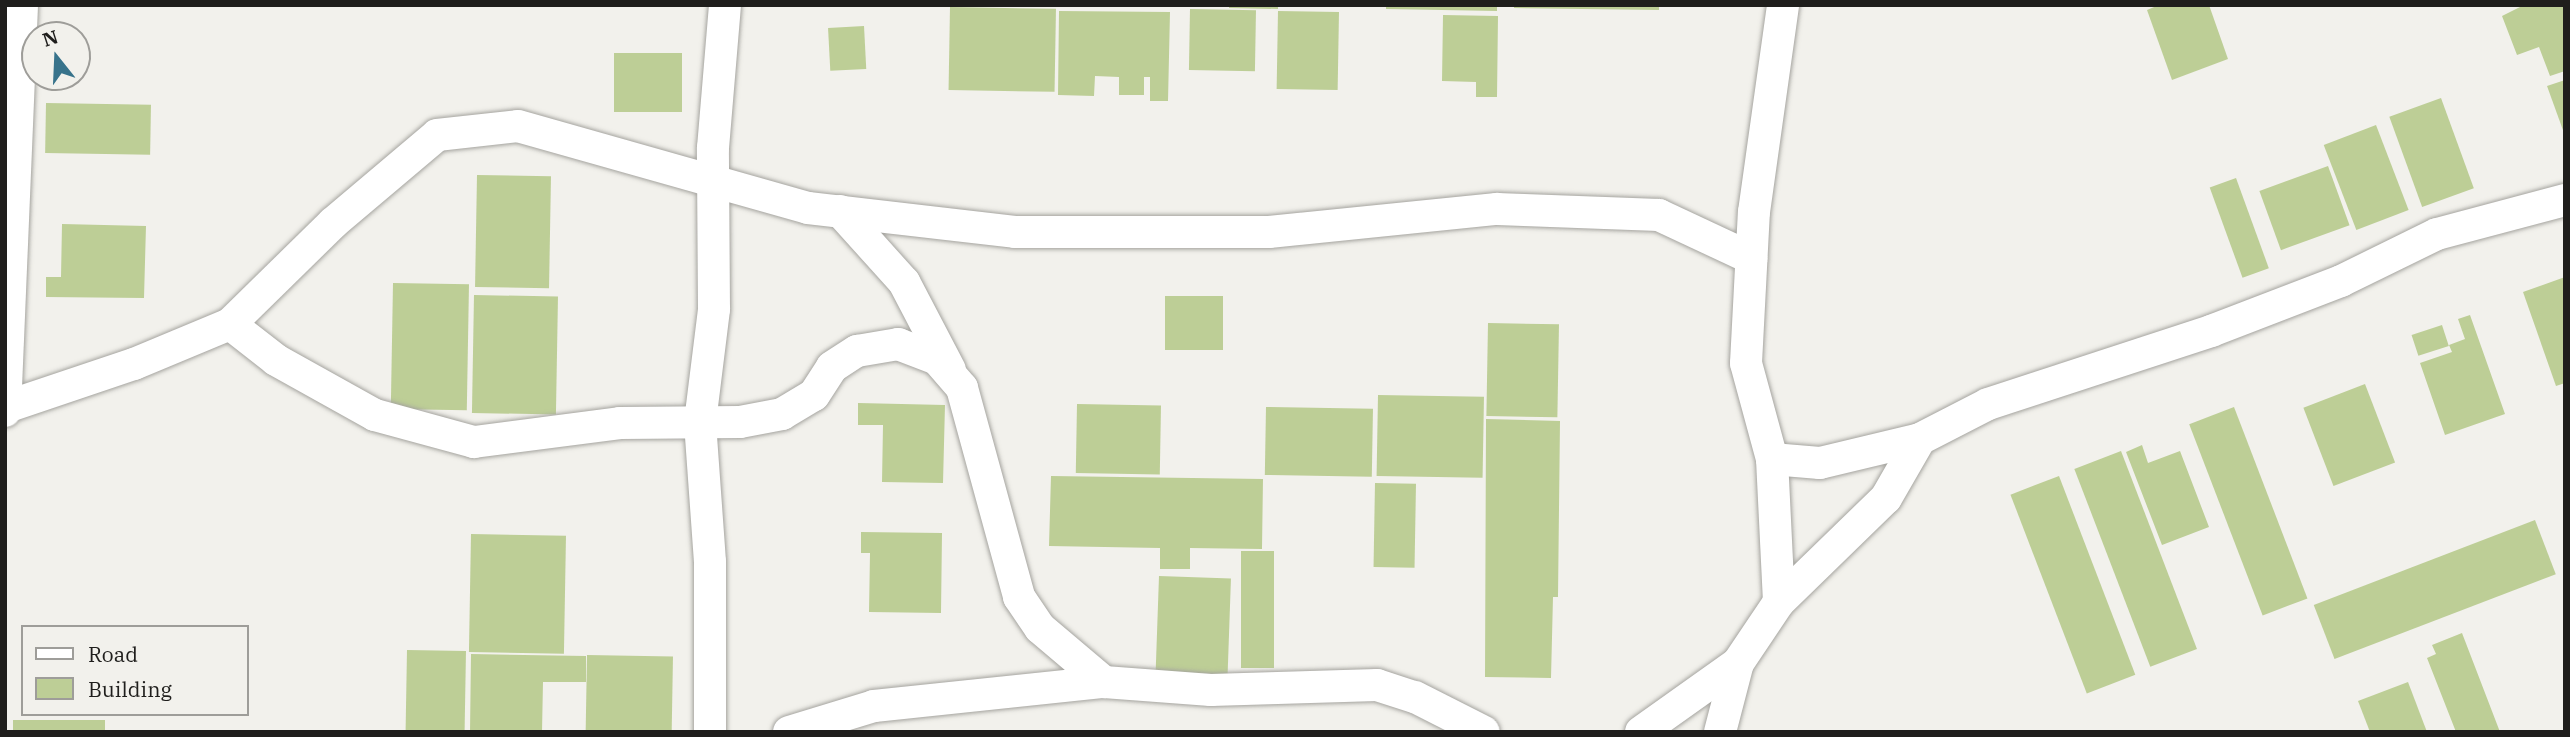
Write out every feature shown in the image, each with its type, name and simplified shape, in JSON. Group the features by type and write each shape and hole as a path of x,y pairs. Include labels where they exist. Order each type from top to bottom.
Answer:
{"street":[{"path":"22,5 5,409 134,364 230,324 333,223 437,135 518,126 808,208 1015,232 1269,232 1497,209 1659,215 1751,258"},
{"path":"710,732 710,562 700,422 713,309 714,180 725,5"},
{"path":"1779,602 1772,459 1746,363 1751,258 1783,5"},
{"path":"1772,459 1821,463 1920,439 1988,404 2211,331 2342,281 2437,234 2565,200"},
{"path":"840,211 904,282 956,381"},
{"path":"230,324 276,360 375,415 474,442 620,423 740,422 782,414 814,395 832,367 857,351 898,344 937,359 962,388 980,445 1019,597 1040,628 1104,682"},
{"path":"1720,732 1738,663 1779,602 1886,498 1920,439"},
{"path":"1641,732 1738,663"},
{"path":"789,732 874,706 1104,682 1211,690 1377,685 1415,696 1484,732"}],"building":[{"path":"1229,5 1278,5 1278,9 1229,8"},
{"path":"1386,5 1497,5 1497,11 1386,9"},
{"path":"1514,5 1659,5 1659,10 1514,8"},
{"path":"2159,5 2209,5 2228,59 2172,80 2147,10"},
{"path":"2524,5 2565,5 2565,71 2550,76 2539,47 2517,55 2502,16"},
{"path":"950,7 1056,9 1055,92 949,90"},
{"path":"1190,9 1256,10 1255,71 1189,70"},
{"path":"1059,11 1170,12 1168,101 1150,101 1150,77 1144,77 1144,95 1119,95 1119,77 1095,76 1094,96 1058,95"},
{"path":"1278,11 1339,12 1338,90 1277,89"},
{"path":"1443,15 1498,16 1497,97 1476,97 1476,82 1442,81"},
{"path":"864,26 866,69 830,71 828,28"},
{"path":"614,53 682,53 682,112 614,112"},
{"path":"2565,80 2565,133 2564,133 2547,86"},
{"path":"2441,98 2474,188 2422,207 2389,117"},
{"path":"46,103 151,105 150,155 45,153"},
{"path":"2376,125 2409,210 2356,230 2324,145"},
{"path":"2328,166 2350,225 2281,250 2259,191"},
{"path":"477,175 551,176 549,288 475,287"},
{"path":"2236,178 2269,268 2243,278 2210,188"},
{"path":"62,224 146,226 144,298 46,297 46,277 61,277"},
{"path":"2565,277 2565,383 2556,386 2523,292"},
{"path":"393,283 469,284 467,410 391,409"},
{"path":"474,295 558,296 556,414 472,413"},
{"path":"1165,296 1223,296 1223,350 1165,350"},
{"path":"2470,315 2505,414 2445,435 2420,363 2452,352 2449,345 2465,339 2458,319"},
{"path":"1488,323 1559,324 1557,417 1486,416"},
{"path":"2442,325 2449,346 2418,356 2412,335"},
{"path":"2365,384 2395,462 2333,486 2303,408"},
{"path":"1378,395 1484,397 1483,478 1377,476"},
{"path":"858,403 945,405 943,483 882,482 883,425 858,425"},
{"path":"1077,404 1161,405 1160,474 1076,473"},
{"path":"1266,407 1373,409 1372,477 1265,475"},
{"path":"2234,407 2307,598 2263,616 2189,424"},
{"path":"1486,419 1560,421 1558,597 1553,597 1551,678 1485,677"},
{"path":"2142,445 2148,463 2180,451 2209,527 2162,545 2126,452"},
{"path":"2121,451 2197,649 2150,667 2074,469"},
{"path":"1051,476 1263,479 1262,549 1190,548 1190,569 1160,569 1160,548 1049,546"},
{"path":"2059,476 2135,675 2087,693 2010,495"},
{"path":"1375,483 1416,484 1415,568 1374,567"},
{"path":"2535,520 2556,574 2335,659 2314,605"},
{"path":"861,532 942,533 941,613 869,612 870,553 861,553"},
{"path":"471,534 566,536 564,654 469,652"},
{"path":"1241,551 1274,551 1274,668 1241,668"},
{"path":"1159,576 1231,579 1228,674 1156,672"},
{"path":"2462,633 2500,732 2456,732 2427,658 2436,654 2432,645"},
{"path":"407,650 466,651 465,732 406,732"},
{"path":"471,654 586,656 586,682 543,682 542,732 470,732"},
{"path":"587,655 673,657 672,732 586,732"},
{"path":"2408,682 2427,732 2370,732 2358,701"},
{"path":"13,720 105,720 105,732 13,732"}]}
